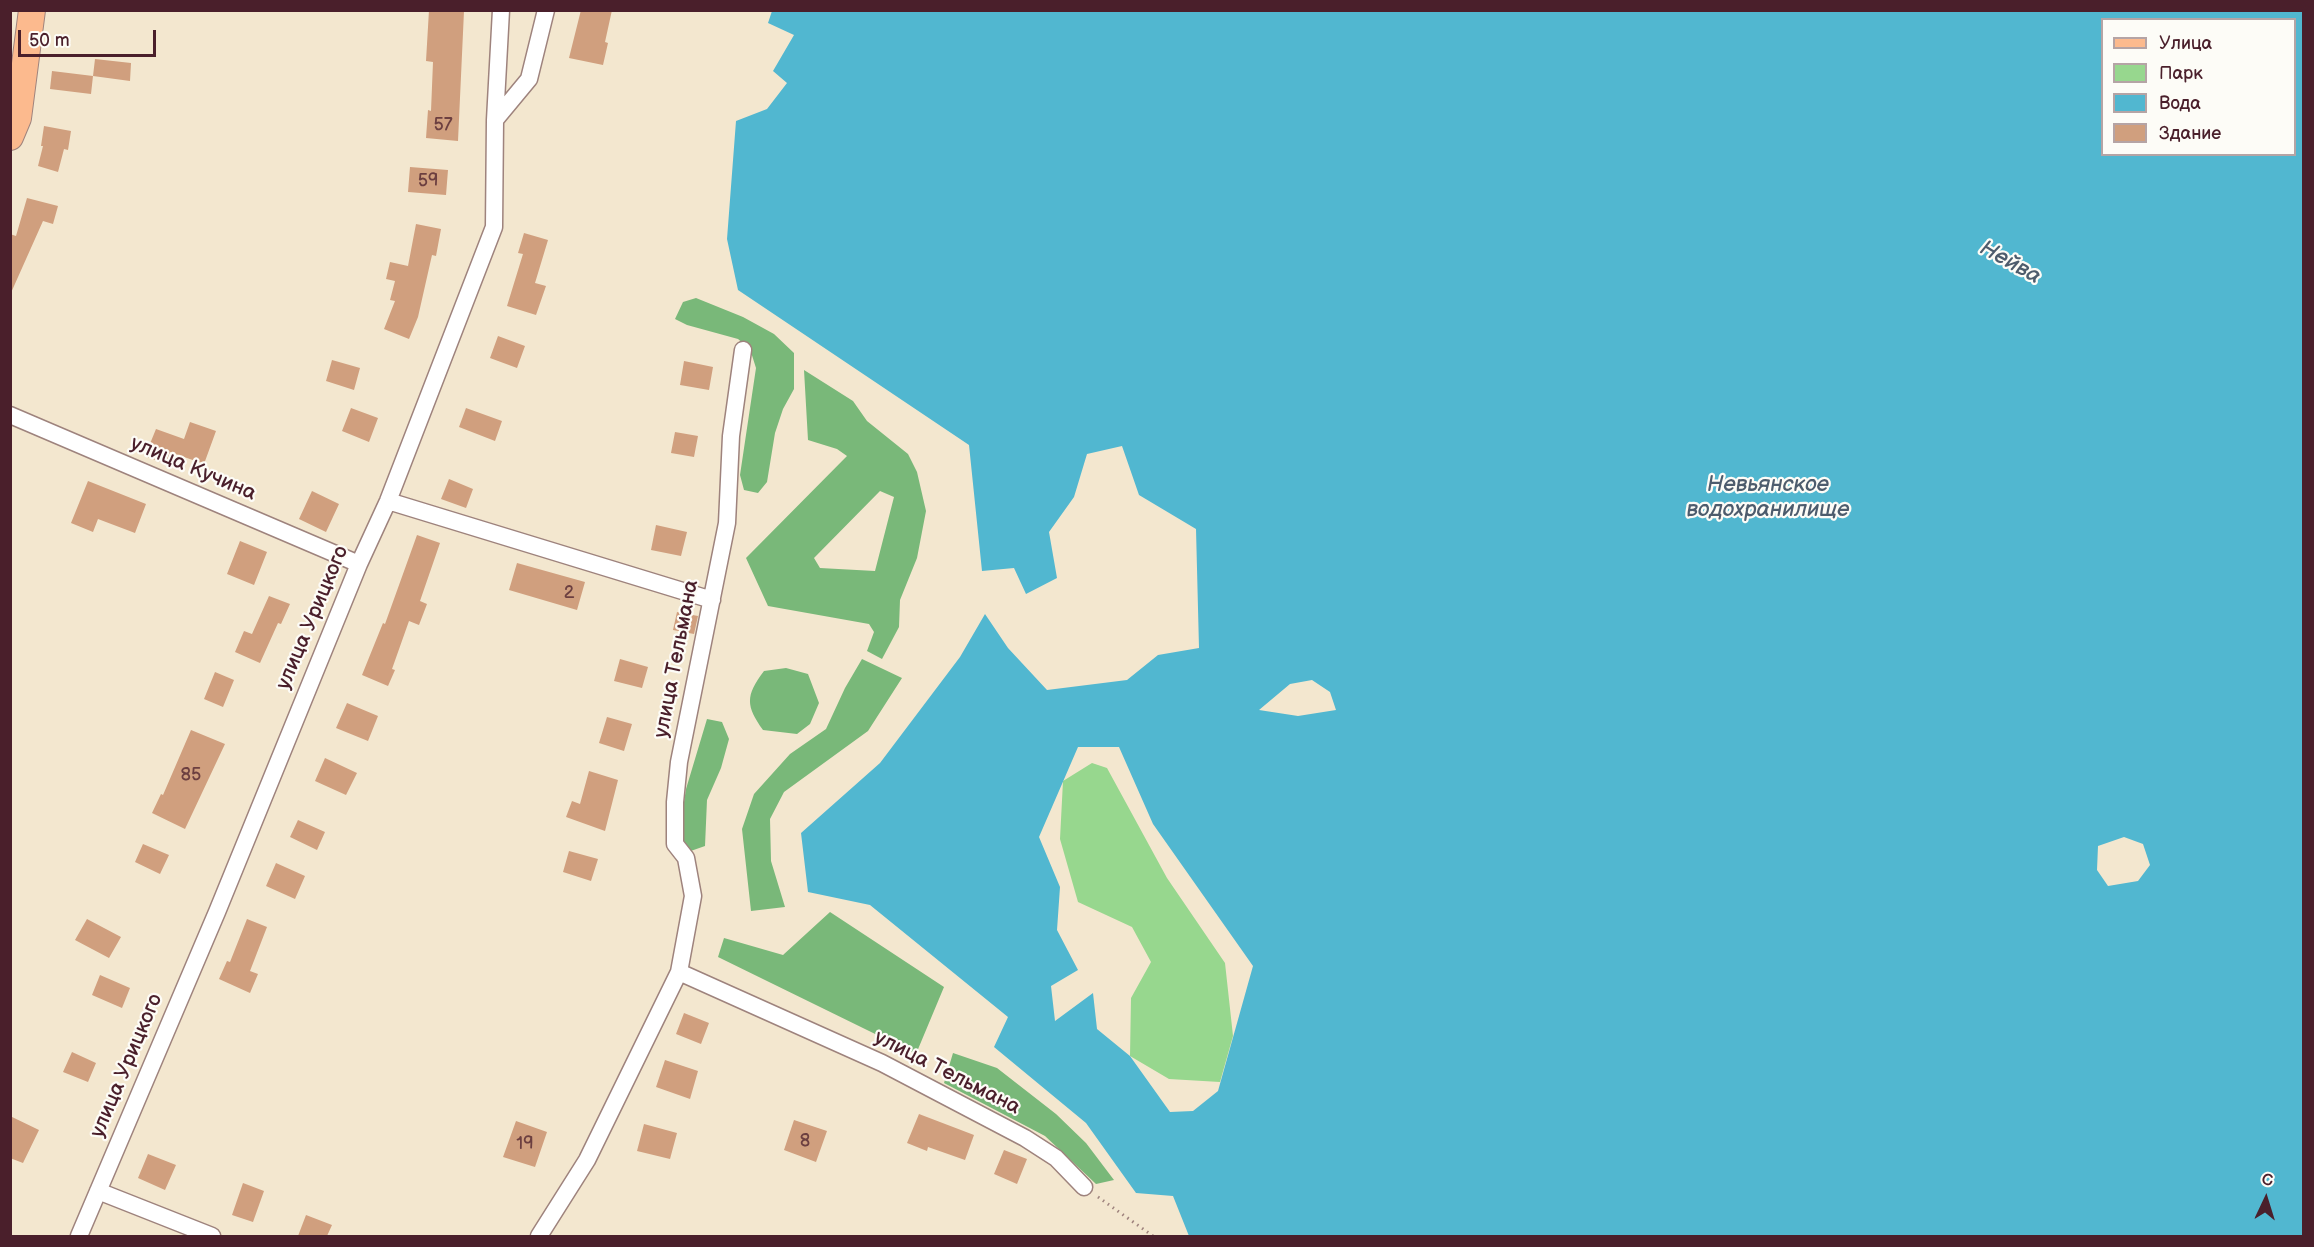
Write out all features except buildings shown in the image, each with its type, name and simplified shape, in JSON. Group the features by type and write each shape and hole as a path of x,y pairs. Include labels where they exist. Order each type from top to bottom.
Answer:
{"main road":[{"path":"10,138 18,118 32,10"}],"street":[{"name":"улица Урицкого","path":"79,1236 221,901 359,564 388,501 494,227 495,120 501,10"},
{"path":"495,120 529,80 546,10"},
{"name":"улица Тельмана","path":"539,1236 587,1160 679,972 693,896 686,858 675,844 675,802 681,750 727,523 731,436 743,350"},
{"name":"улица Кучина","path":"10,416 359,564"},
{"path":"388,501 712,600"},
{"name":"улица Тельмана","path":"679,972 882,1063 1025,1138 1056,1158 1084,1187"},
{"path":"98,1191 212,1236"}],"path":[{"path":"1084,1187 1153,1236"}],"green space":[{"path":"696,298 743,317 774,334 794,353 794,389 783,409 775,433 767,482 758,493 744,490 740,475 756,368 750,349 738,339 687,325 675,319 683,302"},
{"path":"804,370 853,401 867,421 908,454 917,472 926,511 917,558 900,600 899,627 882,659 867,651 874,632 869,624 768,606 746,558 847,456 837,449 808,440","holes":["880,491 894,497 875,571 820,568 814,558"]},
{"path":"862,659 902,678 868,731 784,792 770,819 771,861 785,907 751,911 742,829 754,794 790,754 826,729 845,688"},
{"path":"786,668 808,674 819,703 810,724 797,734 763,730 753,714 750,701 753,687 764,671"},
{"path":"707,719 722,722 729,739 721,768 707,800 705,846 685,853 680,827 686,789"},
{"path":"1092,763 1107,768 1167,878 1225,963 1233,1036 1220,1082 1169,1079 1130,1056 1131,998 1151,962 1132,927 1078,902 1060,839 1063,781"},
{"path":"830,912 944,987 916,1054 718,957 724,938 783,955"},
{"path":"953,1053 997,1068 1056,1114 1086,1143 1114,1180 1096,1184 1045,1136 944,1083"}],"water":[{"name":"Невьянское водохранилище","path":"772,11 2303,11 2303,1236 1189,1236 1173,1196 1136,1193 1086,1123 994,1047 1008,1017 870,905 808,892 801,833 880,763 960,657 985,614 1008,648 1047,690 1127,680 1158,655 1199,648 1196,529 1139,495 1122,446 1087,454 1074,497 1049,532 1057,578 1026,594 1014,568 982,571 969,445 738,290 727,239 736,121 767,109 787,83 773,71 794,35 768,23","holes":["1312,680 1330,692 1336,710 1298,716 1259,710 1290,684","1078,747 1119,747 1153,824 1253,966 1218,1091 1193,1111 1170,1112 1130,1056 1097,1029 1093,993 1055,1021 1051,986 1078,970 1057,930 1060,887 1039,837","2124,837 2143,844 2150,865 2138,881 2108,886 2097,870 2098,846"]}],"water label":[{"name":"Нейва","path":"2010,263"}]}
